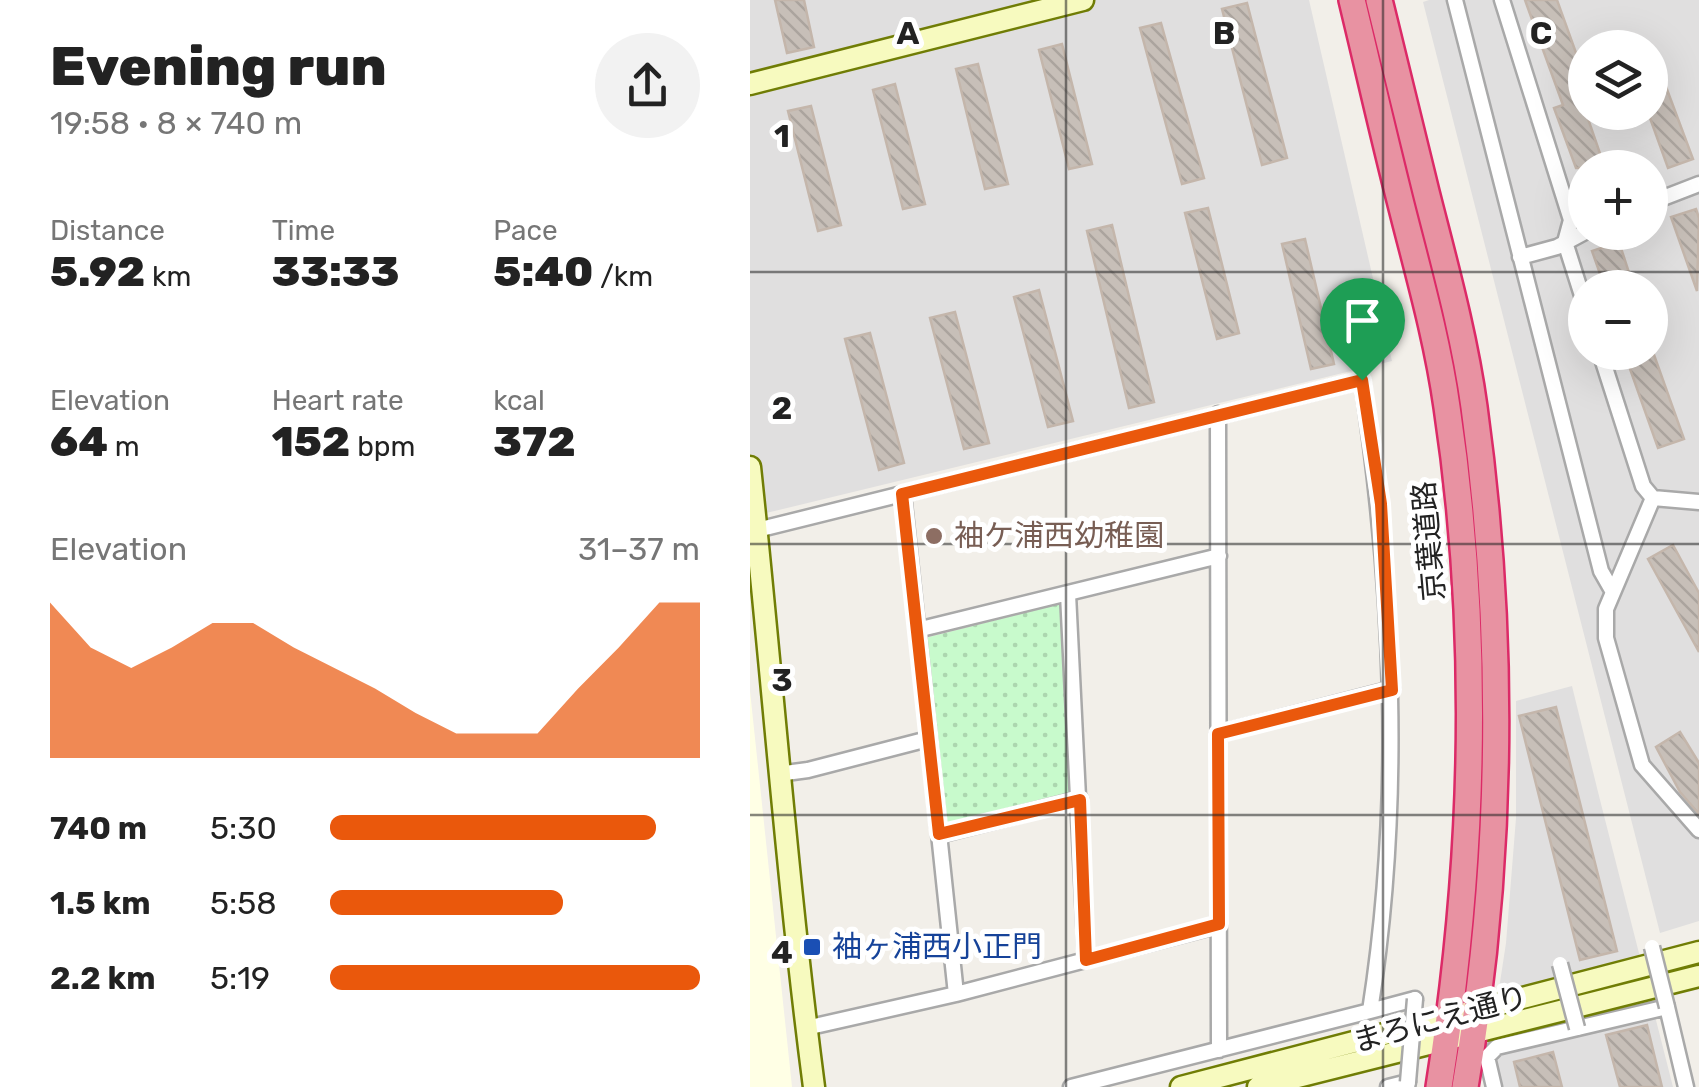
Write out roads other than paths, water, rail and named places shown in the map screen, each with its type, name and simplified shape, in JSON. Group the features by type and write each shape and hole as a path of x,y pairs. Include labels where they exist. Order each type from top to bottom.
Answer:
{"highway":[{"name":"京葉道路","path":"1352,0 1432,321 1460,500 1468,605 1470,804 1439,1087"},
{"name":"京葉道路","path":"1379,0 1458,315 1474,407 1493,598 1497,733 1476,1021 1465,1087"}],"street":[{"path":"750,84 1083,0"},
{"path":"1454,0 1601,571 1613,592"},
{"path":"1502,0 1572,220 1565,242 1574,270"},
{"path":"1668,196 1699,184"},
{"path":"1520,257 1568,241"},
{"path":"1606,370 1643,486 1653,498 1699,502"},
{"path":"757,530 1362,380 1381,504 1392,690 1392,763 1382,917 1370,1012"},
{"path":"1218,414 1218,1050"},
{"path":"750,467 757,530 757,604 814,1087"},
{"path":"902,494 956,994"},
{"path":"1653,498 1606,610 1606,638 1642,765 1699,830"},
{"path":"917,630 1219,556"},
{"path":"1068,594 1086,960"},
{"path":"1218,734 1392,690"},
{"path":"778,774 928,739"},
{"path":"939,834 1080,800"},
{"path":"806,1028 956,994 1219,924"},
{"path":"1652,947 1686,1087"},
{"name":"まろにえ通り","path":"1476,1021 1699,952"},
{"path":"1560,964 1577,1028"},
{"name":"まろにえ通り","path":"1181,1087 1699,976"},
{"path":"1071,1087 1415,999 1408,1085 1388,1087"},
{"path":"1494,1087 1486,1058 1497,1047 1667,1007"},
{"name":"まろにえ通り","path":"1258,1087 1448,1028"}],"place":[{"name":"袖ケ浦西幼稚園","path":"934,536"},
{"name":"袖ヶ浦西小正門","path":"812,947"}]}
